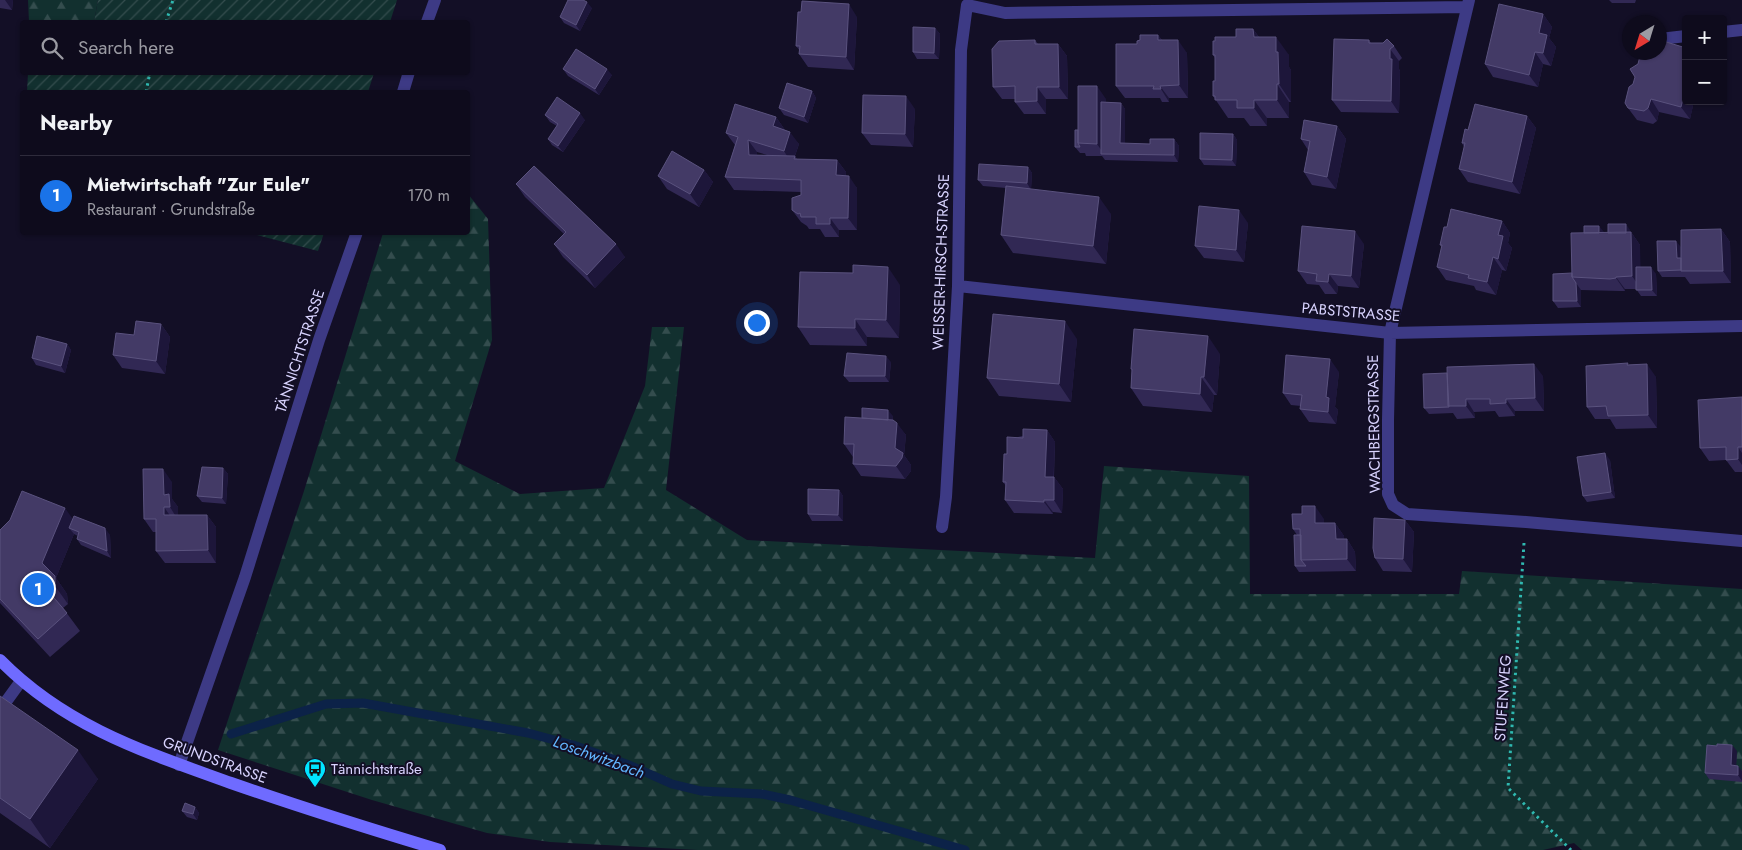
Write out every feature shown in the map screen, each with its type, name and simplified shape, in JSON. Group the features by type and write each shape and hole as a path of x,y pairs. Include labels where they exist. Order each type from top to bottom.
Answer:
{"main road":[{"name":"GRUNDSTRASSE","path":"0,660 21,681 61,710 104,734 179,765 306,809 440,850"}],"street":[{"path":"428,20 435,0"},
{"path":"964,3 1005,13 1468,4"},
{"name":"WEISSER-HIRSCH-STRASSE","path":"942,527 946,497 958,286 960,50 964,3"},
{"name":"WACHBERGSTRASSE","path":"1468,4 1390,333 1388,494 1393,505 1407,514 1526,522 1742,541"},
{"path":"1727,32 1742,30"},
{"path":"1667,38 1682,36"},
{"path":"403,90 409,75"},
{"name":"TÄNNICHTSTRASSE","path":"179,765 245,577 319,340 356,235"},
{"name":"PABSTSTRASSE","path":"958,286 1390,333 1742,326"},
{"path":"0,710 21,681"}],"path":[{"path":"167,20 173,0"},
{"path":"146,90 149,75"},
{"name":"STUFENWEG","path":"1526,522 1508,788 1571,850"}],"green space":[{"path":"28,0 98,0 94,20 29,20"},
{"path":"98,0 397,0 391,20 94,20"},
{"path":"28,75 373,75 369,90 27,90"},
{"path":"470,196 488,219 492,340 455,461 520,494 604,488 645,386 652,327 684,327 666,490 747,540 1095,558 1104,466 1249,476 1250,594 1459,594 1462,571 1742,589 1742,850 1582,850 1574,843 1543,850 698,850 550,842 487,833 372,800 218,750 304,491 382,235 470,235"},
{"path":"257,235 323,235 318,251"}],"building":[{"path":"568,0 583,0 587,2 576,25 560,17"},
{"path":"802,1 849,4 846,57 799,54 800,46 796,46 798,12 801,12"},
{"path":"1499,4 1543,14 1539,33 1547,35 1543,53 1535,52 1529,75 1485,64"},
{"path":"913,27 935,28 934,53 913,52"},
{"path":"1236,29 1253,29 1254,37 1276,37 1279,84 1277,84 1277,100 1254,100 1254,108 1237,108 1237,100 1215,100 1215,96 1213,96 1215,55 1213,55 1213,41 1215,41 1215,37 1236,37"},
{"path":"1140,35 1158,35 1158,40 1178,40 1179,85 1160,86 1161,89 1153,89 1154,86 1116,86 1116,44 1137,44 1137,41 1140,40"},
{"path":"1334,39 1369,40 1369,43 1383,43 1387,39 1394,46 1390,49 1390,59 1392,59 1391,101 1332,100"},
{"path":"1035,40 1035,44 1058,44 1059,87 1037,87 1037,101 1015,102 1015,86 993,87 992,49 999,41"},
{"path":"1667,42 1682,47 1681,107 1651,99 1648,108 1644,111 1628,108 1625,103 1629,87 1633,84 1635,77 1630,69 1638,64 1639,60 1667,60"},
{"path":"576,49 607,69 595,89 563,69"},
{"path":"787,83 812,91 804,117 779,108"},
{"path":"1078,86 1097,86 1097,144 1078,143"},
{"path":"863,95 906,96 905,134 862,133"},
{"path":"557,97 580,113 558,146 548,139 558,124 545,115"},
{"path":"1101,102 1121,103 1120,143 1150,144 1150,139 1174,139 1174,155 1101,154"},
{"path":"735,104 776,117 773,126 790,132 784,151 748,140 749,155 795,156 794,159 837,160 836,175 849,176 848,218 830,218 830,224 816,224 816,217 801,217 800,213 798,214 792,210 792,198 801,195 801,180 725,177 738,137 726,133"},
{"path":"1475,104 1527,116 1512,182 1459,169 1465,143 1462,143 1465,129 1468,130"},
{"path":"1304,120 1337,126 1327,177 1304,172 1310,141 1301,139"},
{"path":"1075,130 1078,130 1078,143 1080,147 1075,147"},
{"path":"1200,133 1233,134 1232,160 1200,159"},
{"path":"672,151 704,170 690,194 658,176"},
{"path":"979,164 1028,167 1027,183 978,180"},
{"path":"534,166 616,244 587,275 554,244 566,232 516,184"},
{"path":"1006,186 1099,197 1093,246 1001,235"},
{"path":"1199,206 1239,210 1236,250 1195,246"},
{"path":"1451,209 1502,221 1498,235 1503,236 1498,259 1493,257 1487,282 1468,278 1469,275 1437,267 1444,227 1447,227"},
{"path":"1608,224 1626,224 1626,233 1608,233"},
{"path":"1302,226 1355,231 1351,276 1329,274 1328,282 1316,281 1317,274 1298,271"},
{"path":"1584,226 1599,226 1599,233 1584,233"},
{"path":"1721,229 1723,271 1681,271 1681,230"},
{"path":"1631,232 1632,276 1610,279 1572,277 1571,233"},
{"path":"1657,241 1676,241 1677,258 1681,258 1681,270 1658,271"},
{"path":"853,265 888,267 886,320 855,319 855,328 798,327 800,272 853,273"},
{"path":"1636,267 1651,267 1652,290 1636,290"},
{"path":"1572,273 1576,283 1577,301 1553,301 1553,274"},
{"path":"993,314 1065,321 1059,384 987,378"},
{"path":"136,321 161,324 156,361 113,355 116,333 134,335"},
{"path":"1134,329 1208,336 1204,377 1201,377 1200,394 1131,388"},
{"path":"37,336 67,344 61,366 32,358"},
{"path":"847,353 886,356 885,376 844,376"},
{"path":"1286,355 1330,359 1326,397 1329,398 1328,412 1300,409 1302,395 1283,393"},
{"path":"1628,363 1627,365 1647,364 1648,415 1608,416 1606,406 1587,407 1586,366"},
{"path":"1534,364 1535,398 1506,399 1506,403 1490,404 1490,399 1466,399 1466,406 1448,406 1447,367"},
{"path":"1447,373 1449,407 1424,408 1423,374"},
{"path":"1742,397 1742,447 1738,447 1738,459 1726,460 1726,447 1700,448 1698,400"},
{"path":"862,408 888,410 888,420 862,418"},
{"path":"845,417 893,420 897,423 895,448 903,453 896,466 853,464 854,444 844,444"},
{"path":"1023,429 1047,430 1045,477 1054,477 1054,500 1044,500 1044,502 1005,500 1006,482 1003,482 1004,454 1007,454 1007,437 1023,438"},
{"path":"1605,453 1611,492 1583,496 1577,457"},
{"path":"202,467 223,468 222,498 197,496"},
{"path":"143,469 163,469 164,495 169,494 170,507 164,507 164,515 207,515 208,550 156,551 156,519 144,519"},
{"path":"808,489 839,490 838,515 808,514"},
{"path":"22,491 65,508 42,563 55,576 55,586 49,592 67,613 38,639 0,599 0,530 10,520"},
{"path":"1302,506 1315,506 1315,523 1335,523 1336,539 1347,539 1347,559 1301,560 1300,529 1293,529 1292,514 1302,514"},
{"path":"74,516 105,528 107,551 77,539 79,532 69,528"},
{"path":"1374,518 1405,520 1403,559 1375,558 1373,548"},
{"path":"1294,535 1301,535 1301,560 1306,566 1295,566"},
{"path":"0,696 78,750 30,819 0,798"},
{"path":"1717,744 1732,745 1731,765 1738,766 1738,775 1705,773 1707,745 1717,746"},
{"path":"185,803 195,807 193,814 182,811"}],"waterway":[{"name":"Loschwitzbach","path":"231,734 326,704 363,703 528,733 573,745 629,765 672,784 701,791 762,794 790,800 965,850"}],"place":[{"name":"Mietwirtschaft \"Zur Eule\"","path":"38,589"},
{"name":"Tännichtstraße","path":"315,788"}]}
